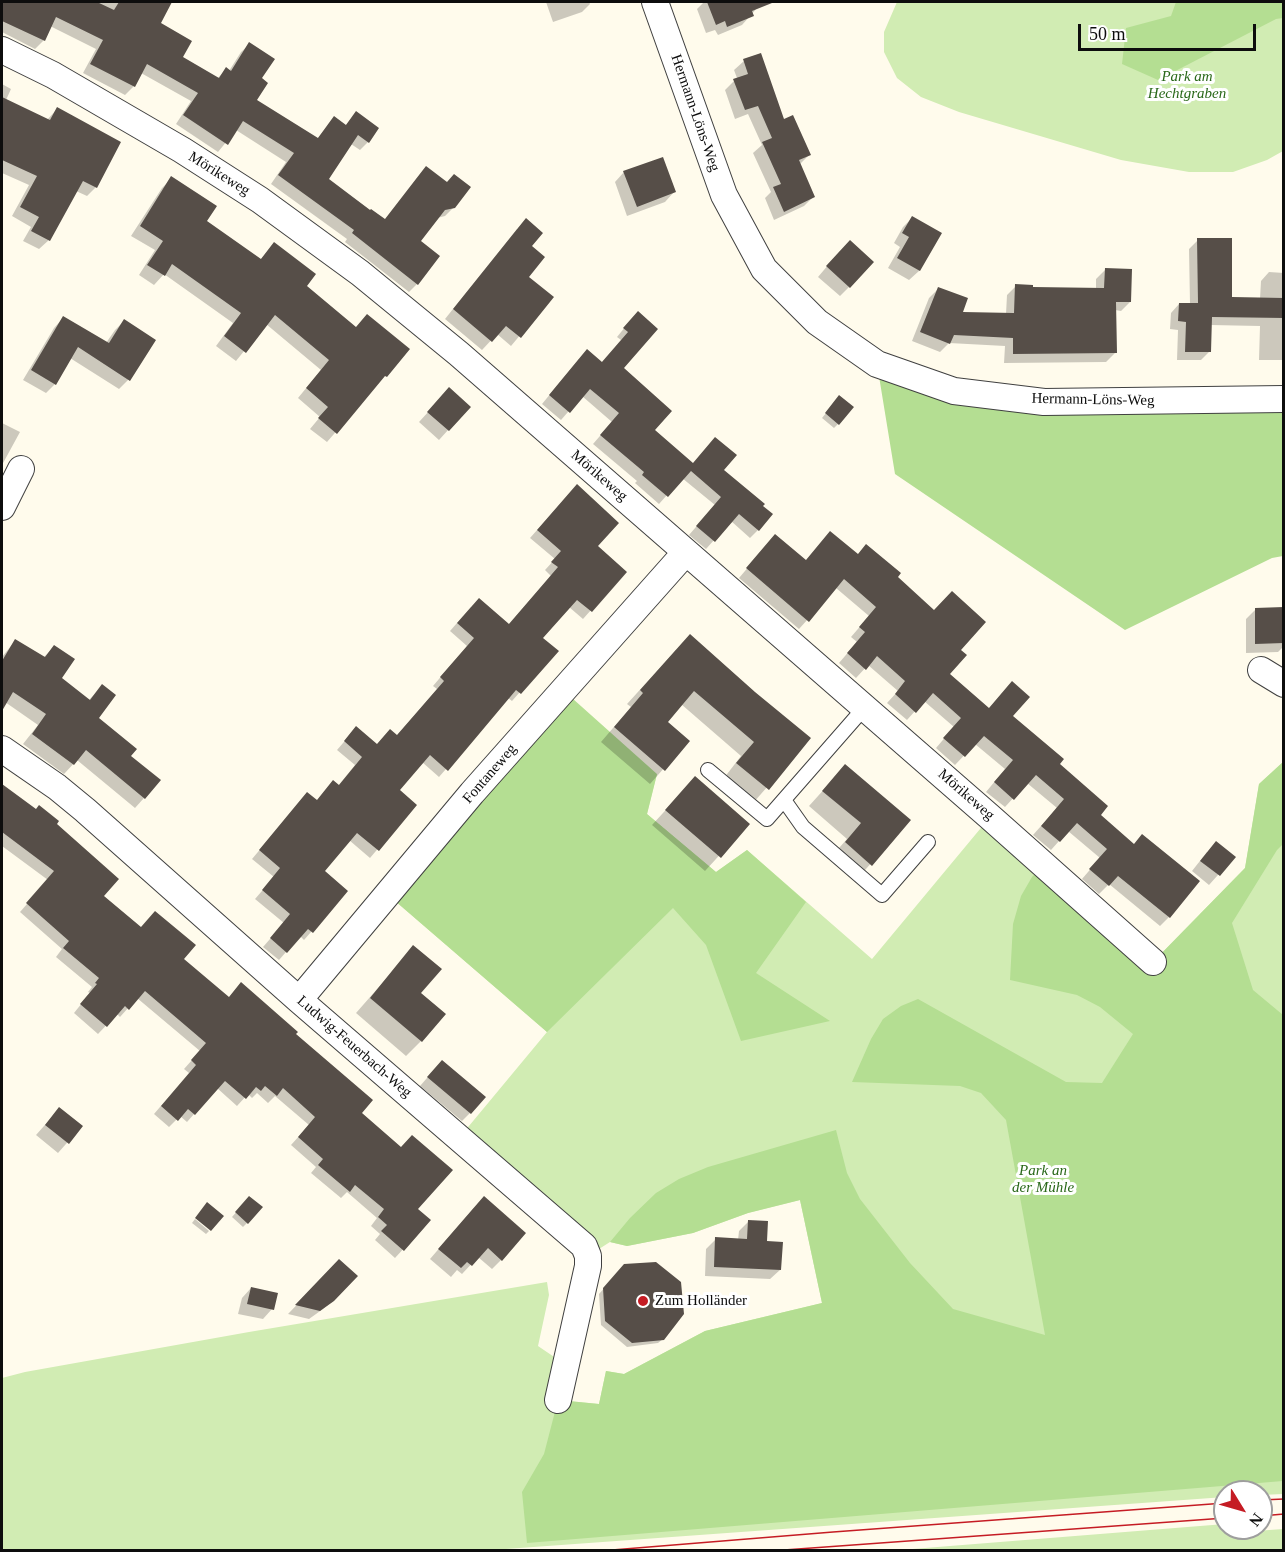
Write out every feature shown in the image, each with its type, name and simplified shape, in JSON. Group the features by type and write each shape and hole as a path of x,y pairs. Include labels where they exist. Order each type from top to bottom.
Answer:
{"street":[{"name":"Hermann-Löns-Weg","path":"655,2 724,195 764,268 817,322 877,364 954,392 1044,402 1284,399"},
{"name":"Mörikeweg","path":"2,50 53,75 182,150 260,200 360,273 459,354 865,707 1153,962"},
{"path":"2,507 21,469"},
{"name":"Fontaneweg","path":"299,1000 472,793 686,552"},
{"path":"1261,670 1284,684"},
{"name":"Ludwig-Feuerbach-Weg","path":"2,749 57,787 85,810 299,1000 584,1246 588,1256 588,1266 558,1400"}],"lane":[{"path":"708,770 767,819 865,707"},
{"path":"784,800 803,827 882,895 928,842"}],"green space":[{"name":"Park am Hechtgraben","path":"897,2 1283,2 1283,151 1267,160 1233,172 1189,172 1121,160 959,112 921,97 897,78 884,52 884,32"},
{"path":"1176,2 1283,2 1283,18 1276,19 1158,80 1122,64 1126,28 1171,16"},
{"path":"877,364 954,391 1283,399 1283,556 1272,558 1125,630 895,474"},
{"path":"563,690 657,774 647,814 716,872 747,850 806,902 756,973 830,1021 741,1041 706,945 673,908 547,1032 387,894"},
{"name":"Park an der Mühle","path":"1283,762 1283,1494 1273,1494 1273,1480 1213,1480 1213,1498 492,1550 2,1550 2,1378 249,1332 547,1282 549,1295 538,1346 566,1365 558,1400 599,1404 606,1371 624,1374 705,1331 822,1303 800,1200 748,1213 693,1233 627,1246 610,1242 588,1256 459,1138 547,1032 387,894 657,774 647,814 716,872 747,850 872,959 990,817 1153,962 1245,868 1259,784"},
{"path":"1283,762 1283,844 1232,923 1253,990 1283,1015 1283,1481 1213,1480 1213,1487 527,1543 522,1492 544,1454 558,1400 599,1404 606,1371 624,1374 705,1331 822,1303 800,1200 748,1213 693,1233 627,1246 610,1242 630,1218 656,1193 679,1179 708,1167 836,1130 847,1173 860,1199 910,1263 953,1309 1045,1335 1006,1120 981,1093 960,1086 852,1082 871,1039 883,1019 901,1006 918,999 1066,1082 1102,1083 1133,1034 1100,1007 1077,995 1010,980 1013,924 1021,896 1032,877 1044,864 1153,962 1245,868 1259,784"},
{"path":"1213,1525 1213,1540 1273,1540 1273,1530 1283,1529 1283,1550 900,1550"}],"building":[{"path":"2,2 97,2 114,10 119,2 172,2 161,23 192,41 183,57 219,78 226,67 231,71 249,42 275,59 262,78 268,83 257,100 318,138 334,116 346,125 356,111 379,128 369,143 358,135 329,179 370,210 385,219 426,166 447,182 454,174 471,187 455,208 445,210 421,241 440,256 418,285 352,233 354,230 278,175 294,153 243,121 228,145 183,115 198,93 147,64 135,87 90,64 103,40 56,17 45,41 2,21"},
{"path":"707,2 772,3 752,11 754,16 727,27 725,21 716,25"},
{"path":"761,53 784,119 793,115 811,155 799,160 815,197 784,212 773,187 781,184 762,142 772,138 758,106 745,110 733,79 748,74 743,59"},
{"path":"2,97 50,120 57,107 121,142 97,188 83,181 50,241 31,231 39,217 20,207 37,176 2,160"},
{"path":"663,157 676,192 637,207 623,171"},
{"path":"171,176 217,206 207,221 261,259 274,242 316,274 307,286 356,327 367,314 410,349 337,434 318,418 328,407 306,388 329,360 275,315 246,353 224,336 241,313 172,264 165,276 147,265 163,241 140,226"},
{"path":"912,216 942,233 920,271 897,258 909,237 902,233"},
{"path":"526,218 543,233 532,246 545,257 529,277 554,297 521,338 506,326 492,342 453,309"},
{"path":"1197,238 1232,238 1232,297 1284,298 1284,318 1212,317 1211,352 1185,352 1186,322 1178,321 1179,303 1198,303"},
{"path":"850,240 874,262 850,288 826,266"},
{"path":"1105,268 1132,269 1131,302 1116,302 1117,353 1013,354 1013,338 954,335 950,344 920,332 938,287 968,298 963,312 1014,313 1015,284 1033,285 1033,287 1104,288"},
{"path":"638,311 658,329 624,368 672,411 655,430 693,463 715,437 737,455 724,470 765,504 763,506 773,514 759,531 739,514 715,542 696,526 721,497 691,471 668,497 642,475 644,472 600,435 619,413 590,389 570,413 549,395 587,349 602,362 628,332 623,328"},
{"path":"63,316 109,343 124,319 156,340 130,381 78,347 56,385 31,370"},
{"path":"449,387 471,407 449,431 427,412"},
{"path":"839,395 854,407 839,425 825,413"},
{"path":"577,484 619,523 598,546 627,572 592,612 577,600 543,638 559,651 521,694 516,690 448,771 430,755 400,790 417,805 379,851 357,833 325,871 348,891 313,933 308,929 287,953 270,938 290,914 262,890 280,868 259,850 307,792 317,800 333,780 339,785 362,757 344,741 356,726 377,744 390,729 397,735 444,681 440,677 474,638 457,623 479,598 509,624 558,567 551,562 561,551 537,530"},
{"path":"830,531 858,554 866,544 901,573 898,577 934,610 952,591 986,622 961,650 967,655 950,674 989,708 1012,681 1030,697 1013,716 1064,759 1060,764 1108,806 1101,815 1134,844 1142,834 1200,881 1170,918 1118,876 1109,886 1089,869 1107,849 1077,823 1060,842 1041,826 1064,799 1036,775 1014,800 994,782 1013,760 984,736 965,757 943,738 961,718 933,693 916,713 895,694 905,681 877,656 866,670 847,653 865,632 859,627 876,607 844,579 809,622 746,568 775,534 806,560"},
{"path":"1284,607 1284,643 1255,644 1255,608"},
{"path":"690,634 811,738 769,790 736,763 754,742 694,691 668,722 690,741 665,771 614,727 643,693 640,690"},
{"path":"15,639 45,657 54,645 75,659 62,678 90,700 102,684 116,695 99,718 137,749 131,756 161,780 145,799 86,750 74,765 32,734 46,714 13,692 2,711 2,661"},
{"path":"845,764 911,820 872,866 845,842 861,823 822,791"},
{"path":"695,776 750,824 721,858 665,810"},
{"path":"2,784 36,809 39,805 59,821 57,824 119,879 104,896 141,927 155,911 196,945 184,959 229,997 241,982 298,1032 296,1034 373,1100 362,1113 401,1147 412,1135 453,1170 418,1209 431,1220 404,1251 381,1231 387,1225 378,1217 384,1209 355,1185 350,1192 318,1165 323,1159 298,1137 315,1117 283,1088 277,1096 265,1086 261,1091 256,1087 246,1099 225,1081 195,1115 188,1109 178,1121 161,1106 196,1065 191,1060 206,1043 145,991 129,1010 125,1006 107,1027 80,1004 97,984 95,983 99,978 63,948 69,941 26,903 54,871 2,832"},
{"path":"1216,841 1236,857 1220,876 1200,861"},
{"path":"413,945 442,969 421,993 446,1014 422,1042 370,998"},
{"path":"442,1060 486,1097 471,1114 427,1077"},
{"path":"59,1107 83,1126 69,1144 45,1125"},
{"path":"249,1196 263,1207 248,1224 235,1212"},
{"path":"484,1196 526,1233 502,1261 488,1248 472,1266 467,1262 461,1268 438,1249"},
{"path":"207,1202 224,1216 211,1231 195,1218"},
{"path":"748,1220 768,1221 767,1241 783,1242 781,1270 714,1267 715,1237 747,1239"},
{"path":"339,1259 358,1276 334,1301 320,1311 295,1305"},
{"name":"Zum Holländer","path":"656,1262 681,1282 684,1314 664,1340 632,1343 605,1321 603,1288 624,1264"},
{"path":"251,1287 278,1293 274,1310 247,1304"}],"tram line":[{"path":"1273,1499 1284,1499"},
{"path":"612,1550 1213,1504"},
{"path":"1273,1515 1284,1514"},
{"path":"784,1550 1213,1519"}],"place":[{"name":"Zum Holländer","path":"643,1301"}]}
